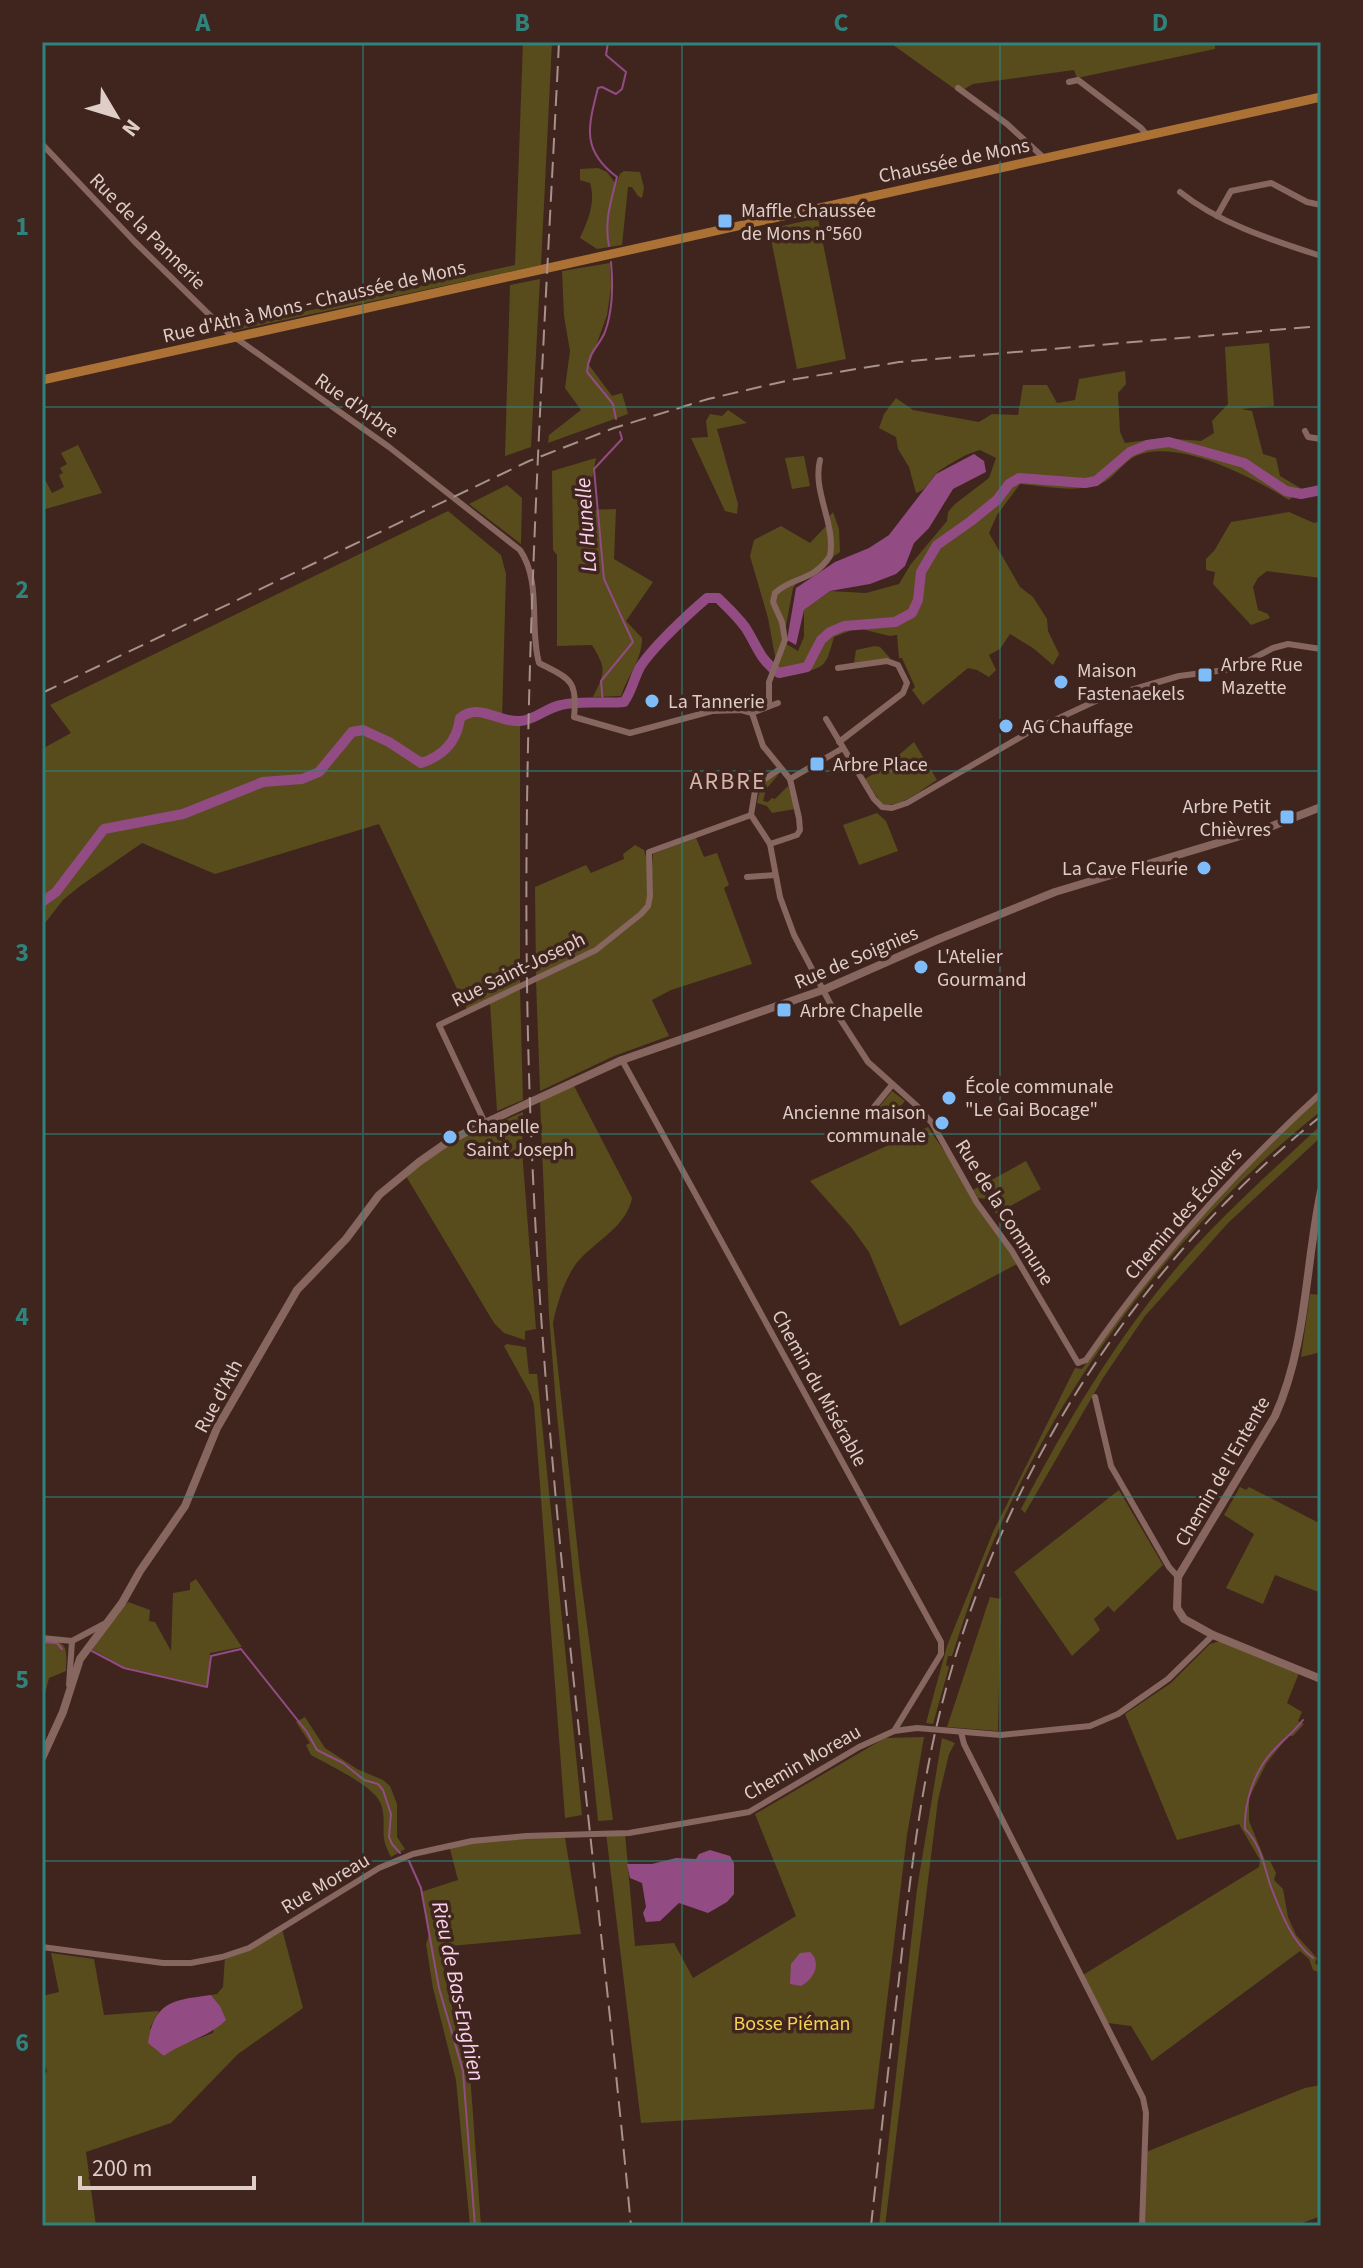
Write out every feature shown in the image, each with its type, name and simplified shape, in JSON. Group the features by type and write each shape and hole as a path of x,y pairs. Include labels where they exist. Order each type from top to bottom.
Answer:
{"main road":[{"name":"Chaussée de Mons","path":"594,257 1321,97"},
{"name":"Rue d'Ath à Mons - Chaussée de Mons","path":"42,380 594,257"}],"street":[{"path":"1069,82 1078,80 1148,136"},
{"path":"958,88 1007,124 1044,158"},
{"name":"Rue de la Pannerie","path":"42,144 135,242 235,337"},
{"path":"1217,216 1231,191 1265,183 1321,205"},
{"path":"1180,192 1199,207 1267,238 1318,255 1321,249"},
{"name":"Rue d'Arbre","path":"235,337 389,447 520,550 527,561 532,585 535,648 539,663 565,675 572,682 574,717 630,733 712,711 741,710 752,713"},
{"path":"1305,431 1308,437 1321,439"},
{"path":"769,706 770,675 785,640 782,622 773,602 775,593 787,584 816,572 830,556 829,526 818,485 820,460"},
{"path":"826,719 874,799 882,807 892,808 907,803 1031,731 1100,699 1179,676 1233,669 1273,648 1288,644 1321,649"},
{"path":"790,779 841,745 903,693 907,683 902,670 893,662 838,668"},
{"path":"778,703 752,713 763,746 790,779 800,831 794,837 770,844 751,815 756,785 780,769"},
{"name":"Rue de Soignies","path":"379,1195 449,1141 622,1060 823,990 1055,892 1267,828 1321,807"},
{"name":"Rue Saint-Joseph","path":"485,1123 439,1025 596,950 648,906 649,852 751,815"},
{"name":"Rue de la Commune","path":"770,844 780,897 794,935 823,990 863,1056 932,1123 977,1203 1012,1251 1074,1358 1081,1364"},
{"path":"747,877 775,875"},
{"name":"Chemin du Misérable","path":"622,1060 941,1642 941,1654 894,1731"},
{"path":"870,1112 892,1085"},
{"name":"Chemin des Écoliers","path":"1081,1364 1173,1244 1248,1161 1321,1093"},
{"name":"Chemin de l'Entente","path":"1178,1577 1275,1416 1288,1388 1299,1347 1321,1191"},
{"name":"Rue d'Ath","path":"42,1758 63,1712 80,1659 122,1603 140,1571 179,1516 194,1488 217,1428 297,1290 346,1239 379,1195"},
{"path":"1095,1397 1111,1466 1169,1567 1178,1577 1179,1612 1184,1619 1213,1635 1321,1679"},
{"name":"Rue d'Ath","path":"69,1690 72,1641 105,1624"},
{"path":"894,1731 917,1728 1001,1735 1090,1726 1118,1714 1168,1679 1213,1635"},
{"path":"42,1638 72,1641"},
{"name":"Chemin Moreau","path":"629,1833 749,1812 859,1747 894,1731"},
{"path":"961,1732 964,1744 1143,2098 1146,2113 1142,2226"},
{"name":"Rue Moreau","path":"42,1947 163,1963 212,1959 249,1948 379,1868 413,1854 472,1841 629,1833"}],"green space":[{"path":"523,42 552,42 541,265 228,332 226,329 515,265"},
{"path":"889,42 1229,42 1215,45 1215,49 1077,78 1074,70 973,84 959,92"},
{"path":"598,168 607,172 616,184 624,171 640,172 644,188 642,198 632,187 628,187 622,245 597,249 580,238 592,197 590,183 580,180 580,169"},
{"path":"818,218 846,359 797,369 769,229"},
{"path":"610,263 607,315 589,365 612,396 622,393 628,414 548,443 549,435 581,410 565,388 570,351 564,316 562,271"},
{"path":"540,279 531,447 505,456 510,285"},
{"path":"1269,343 1274,406 1241,409 1252,411 1263,454 1276,458 1280,476 1302,489 1289,500 1214,462 1171,452 1151,452 1134,457 1110,478 1086,488 1020,484 997,515 989,533 1020,587 1033,597 1047,619 1048,631 1059,654 1053,665 1010,634 1000,649 989,655 996,670 989,677 968,668 923,705 912,690 915,687 902,658 899,658 897,635 857,628 834,637 823,665 794,675 777,667 768,618 750,556 754,540 781,526 810,543 826,526 825,521 833,512 839,529 840,552 801,578 793,588 783,642 798,651 804,637 804,610 830,591 866,593 899,584 911,564 947,521 948,512 989,478 996,458 980,450 939,471 916,493 896,437 879,428 884,414 896,398 913,410 979,422 992,414 1018,415 1023,385 1047,385 1057,403 1075,400 1079,379 1125,371 1126,384 1118,393 1120,432 1125,443 1163,438 1201,441 1214,433 1212,421 1228,404 1225,347"},
{"path":"728,410 747,423 717,429 738,504 737,514 725,511 691,438 708,437 706,421 710,414 722,416"},
{"path":"78,445 102,493 42,510 42,474 52,493 64,487 59,475 63,473 60,468 67,464 61,453"},
{"path":"804,456 810,486 792,489 785,458"},
{"path":"596,458 586,510 616,509 614,559 653,582 626,621 642,638 637,660 621,696 593,697 603,671 592,645 557,646 557,555 553,550 552,471"},
{"path":"507,485 522,498 521,544 469,504"},
{"path":"448,511 501,555 506,574 502,720 520,724 520,984 467,1010 379,824 215,874 142,843 63,900 42,927 42,749 71,733 50,705","holes":["254,785 183,815 105,830 56,892 104,829 183,814"]},
{"path":"1289,512 1314,523 1321,521 1321,578 1267,571 1253,587 1258,610 1270,618 1251,625 1213,584 1215,572 1206,570 1206,559 1231,522"},
{"path":"875,646 890,658 854,663 856,650"},
{"path":"914,742 937,780 903,801 881,803 865,779"},
{"path":"779,774 766,789 763,801 775,799 788,786 795,809 772,813 767,806 757,803 761,784"},
{"path":"877,813 886,821 898,851 859,865 843,825"},
{"path":"696,838 704,857 717,853 729,885 724,888 752,964 671,990 652,1000 669,1036 614,1056 540,1091 536,980 593,954 649,909 653,854"},
{"path":"635,845 644,850 647,860 648,899 642,911 598,946 536,976 535,887 586,865 591,873 624,859 623,854"},
{"path":"520,989 523,1100 497,1111 490,1003"},
{"path":"574,1086 632,1198 618,1224 575,1265 563,1289 553,1323 580,1572 613,1820 598,1821 556,1405 540,1101"},
{"path":"892,1091 905,1101 889,1120 880,1106"},
{"path":"1321,1096 1321,1111 1267,1157 1168,1260 1083,1375 1013,1499 980,1575 952,1656 948,1656 946,1665 949,1667 933,1724 926,1723 947,1646 993,1532 1075,1368 1082,1369 1144,1281 1233,1180"},
{"path":"523,1112 522,1150 536,1329 525,1331 525,1340 504,1333 494,1323 406,1176 452,1143"},
{"path":"1321,1125 1321,1137 1228,1223 1145,1316 1103,1378 1025,1513 1021,1509 1057,1443 1138,1317 1201,1241"},
{"path":"928,1127 1019,1263 900,1326 869,1252 810,1181"},
{"path":"1026,1161 1041,1189 996,1214 989,1199 978,1198 973,1190"},
{"path":"1310,1294 1321,1295 1321,1352 1301,1357"},
{"path":"504,1346 526,1347 529,1374 537,1374 582,1815 565,1818 534,1405"},
{"path":"1240,1487 1246,1490 1249,1487 1321,1524 1321,1593 1275,1575 1263,1604 1226,1588 1254,1534 1224,1515"},
{"path":"1119,1490 1163,1565 1114,1612 1108,1606 1094,1619 1100,1630 1072,1656 1014,1572"},
{"path":"196,1579 242,1647 210,1653 207,1686 124,1667 90,1648 128,1602 150,1610 149,1621 155,1622 171,1651 173,1593 190,1590 190,1583"},
{"path":"990,1597 1001,1599 998,1731 947,1727"},
{"path":"42,1640 57,1641 64,1646 66,1671 49,1678 42,1705"},
{"path":"1220,1641 1299,1673 1287,1703 1302,1712 1298,1721 1304,1724 1293,1736 1288,1736 1266,1764 1249,1798 1249,1821 1265,1860 1270,1861 1276,1873 1274,1880 1283,1889 1288,1917 1296,1935 1317,1958 1315,1963 1321,1973 1313,1970 1309,1959 1300,1951 1152,2061 1131,2026 1108,2023 1083,1975 1259,1867 1260,1860 1239,1824 1177,1840 1125,1714 1171,1683 1210,1644"},
{"path":"305,1717 325,1748 390,1786 397,1804 397,1837 405,1849 391,1857 384,1836 382,1807 372,1792 311,1755 306,1745 310,1743 296,1722"},
{"name":"Bosse Piéman","path":"924,1737 907,1835 874,2109 641,2123 606,1833 625,1833 635,1946 674,1943 693,1978 796,1916 755,1814 885,1738"},
{"path":"942,1738 955,1743 949,1754 938,1800 885,2226 879,2226 917,1889"},
{"path":"526,1836 565,1838 581,1934 440,1947 448,1992 470,2073 481,2226 470,2226 456,2080 433,1988 426,1944 429,1935 421,1892 458,1880 449,1845"},
{"path":"282,1929 303,2008 238,2054 171,2123 86,2152 96,2226 42,2226 42,2079 47,2071 42,2058 42,1996 59,1992 51,1953 94,1959 104,2015 159,2011 150,2028 164,2056 176,2047 213,2033 220,2006 211,1995 217,1994 223,1987 225,1956 249,1948"},
{"path":"1321,2085 1321,2216 1294,2226 1144,2226 1146,2152 1305,2088"}],"shaded area":[{"path":"974,454 984,461 986,472 953,489 929,528 914,543 905,566 896,574 870,584 830,591 804,610 796,645 787,640 796,588 835,562 869,548 889,535 936,474"},
{"path":"710,1850 730,1856 734,1863 734,1894 727,1902 708,1913 679,1903 660,1921 646,1922 642,1883 630,1878 627,1864 652,1864 676,1858 696,1859 699,1854"},
{"path":"810,1952 816,1966 813,1975 801,1986 790,1984 791,1964 800,1953"},
{"path":"211,1995 226,2020 219,2026 164,2056 148,2043 155,2018 168,2005"}],"waterway":[{"name":"La Hunelle","path":"608,42 606,55 626,72 622,89 616,94 598,88 590,137 597,157 617,177 608,220 609,246"},
{"name":"La Hunelle","path":"611,262 610,315 605,332 591,355 587,372 613,404 616,419"},
{"name":"La Hunelle","path":"603,704 601,681 633,642 604,579 594,469 622,439 620,432"},
{"path":"42,902 56,892 104,829 183,814 263,782 302,779 319,772 352,732 363,730 389,742 421,763 448,747 456,734 460,718 467,714 482,712 520,721 569,704 624,702 646,659 707,598 718,598 732,612 763,658 779,673 807,667 821,640 830,632 844,626 895,622 912,613 918,600 921,572 937,545 997,500 1009,484 1019,478 1085,483 1096,481 1130,452 1147,445 1169,442 1244,463 1286,491 1301,494 1321,490"},
{"name":"Rieu de Bas-Enghien","path":"42,1642 57,1643 62,1649"},
{"name":"Rieu de Bas-Enghien","path":"92,1651 124,1668 207,1687 211,1656 241,1649 307,1732 317,1750 343,1763 364,1780 378,1784 383,1790 391,1814 389,1837 400,1853"},
{"path":"1303,1720 1272,1752 1255,1778 1248,1798 1245,1829 1258,1849 1288,1926 1313,1958"},
{"name":"Rieu de Bas-Enghien","path":"409,1861 421,1888 439,1988 463,2071 475,2226"}],"railway":[{"path":"559,42 538,450 529,722 527,994 531,1130 538,1267 560,1542 631,2226"},
{"path":"42,693 529,461 614,428 708,399 790,380 899,362 1321,326"},
{"path":"871,2226 923,1794 935,1733 959,1644 991,1557 1031,1473 1077,1392 1129,1315 1188,1243 1252,1177 1321,1116"}],"place":[{"name":"Maffle Chaussée de Mons n°560","path":"725,221"},
{"name":"Arbre Rue Mazette","path":"1205,675"},
{"name":"Maison Fastenaekels","path":"1061,682"},
{"name":"La Tannerie","path":"652,701"},
{"name":"AG Chauffage","path":"1006,726"},
{"name":"Arbre Place","path":"817,764"},
{"name":"Arbre Petit Chièvres","path":"1287,817"},
{"name":"La Cave Fleurie","path":"1204,868"},
{"name":"L'Atelier Gourmand","path":"921,967"},
{"name":"Arbre Chapelle","path":"784,1010"},
{"name":"École communale \"Le Gai Bocage\"","path":"949,1098"},
{"name":"Ancienne maison communale","path":"942,1123"},
{"name":"Chapelle Saint Joseph","path":"450,1137"}],"district":[{"name":"ARBRE","path":"728,781"}]}
